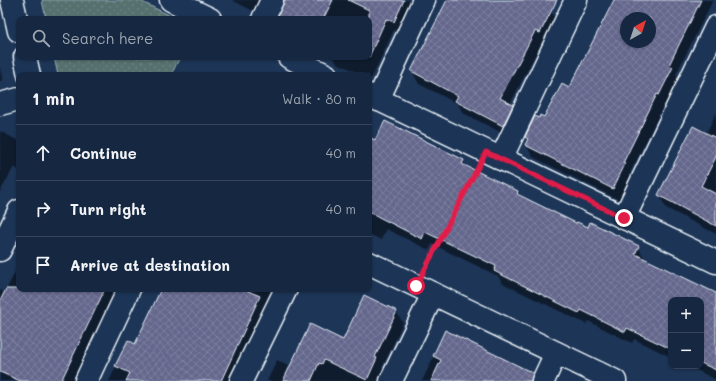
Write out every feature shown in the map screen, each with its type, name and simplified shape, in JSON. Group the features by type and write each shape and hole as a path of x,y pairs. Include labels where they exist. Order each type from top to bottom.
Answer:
{"street":[{"path":"12,0 16,18"},
{"path":"171,0 204,16"},
{"path":"264,16 272,0"},
{"path":"424,0 373,98 716,262"},
{"path":"493,155 576,0"},
{"path":"624,218 716,26"},
{"path":"26,60 28,72"},
{"path":"295,60 320,72"},
{"path":"0,104 16,100"},
{"path":"0,250 16,217"},
{"path":"372,264 615,381"},
{"path":"391,381 425,290"},
{"path":"86,381 128,292"},
{"path":"240,381 284,292"},
{"path":"542,381 556,353"}],"path":[{"path":"425,290 493,155"}],"green space":[{"path":"42,0 138,0 171,16 45,16"},
{"path":"55,60 178,60 172,72 57,72"}],"building":[{"path":"284,0 333,0 325,16 278,16"},
{"path":"348,0 404,0 394,22 386,19 372,50 372,16 369,16 369,10"},
{"path":"447,0 557,0 540,33 535,31 500,98 513,105 503,126 455,101 458,96 411,71"},
{"path":"614,0 701,0 669,65 673,67 659,95 657,94 623,163 625,164 613,189 525,145 528,139 525,137 535,116 539,118 540,115 544,117 562,84 569,88"},
{"path":"385,121 464,160 462,164 518,191 517,194 576,223 577,222 588,227 590,222 639,246 635,254 716,293 716,370 704,364 704,297 668,297 668,348 627,328 625,332 581,310 579,313 494,271 496,266 425,232 422,239 372,214 372,138 375,140"},
{"path":"693,126 716,138 716,157 701,186 716,194 716,226 658,195"},
{"path":"6,289 16,289 16,292 104,292 61,381 20,381 0,372 0,301"},
{"path":"160,292 250,292 260,296 221,381 126,381 130,373 115,366 128,340 135,344"},
{"path":"364,295 397,311 375,357 377,358 367,380 324,360 322,364 319,363 311,381 283,381 310,324 343,340"},
{"path":"445,330 533,373 531,381 431,381 441,360 433,356"}],"route":[{"path":"416,286 486,152 624,218"}]}
